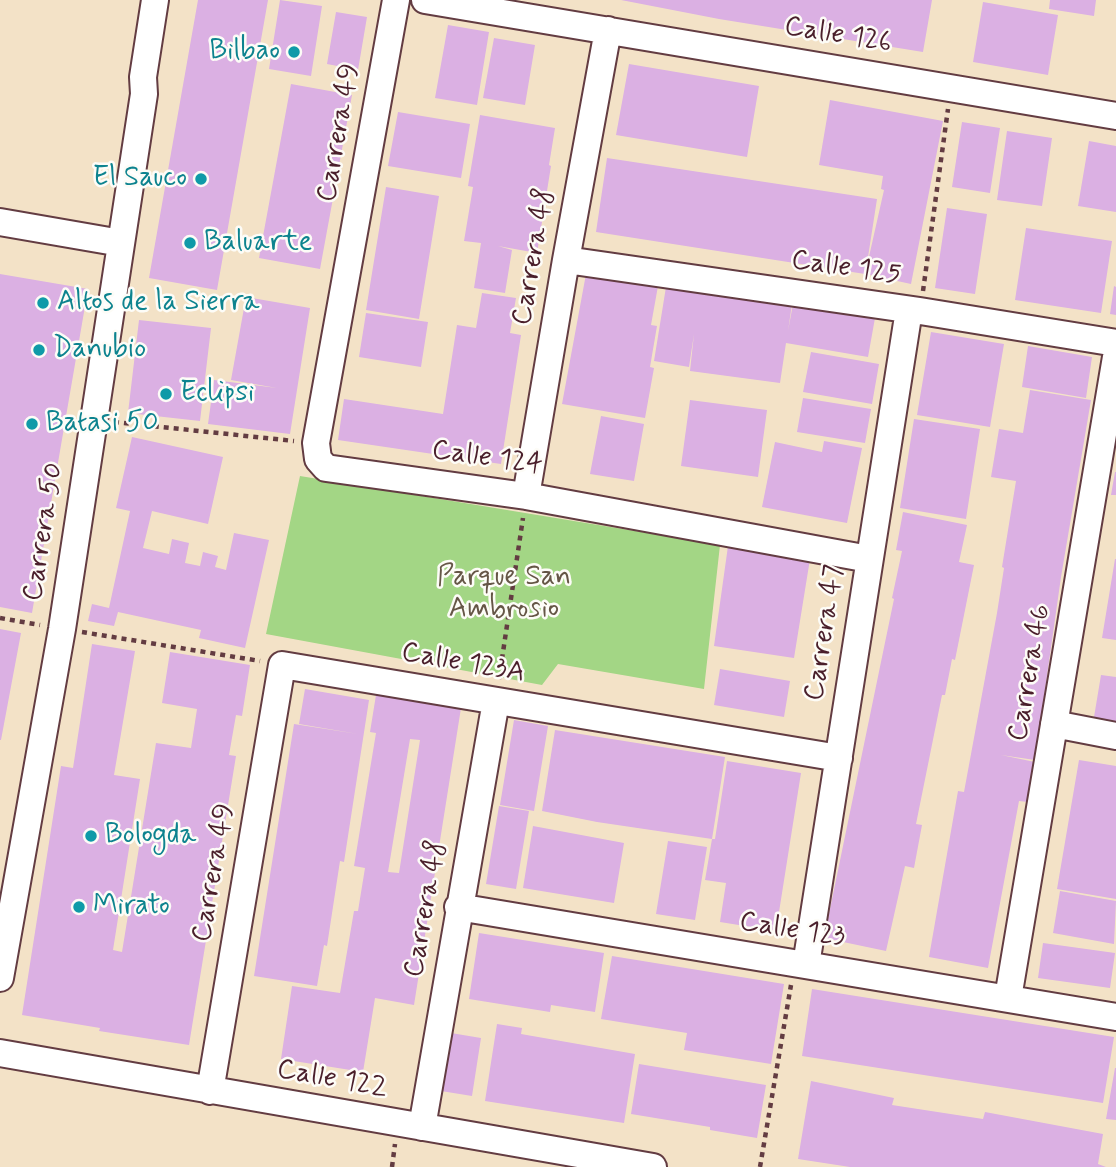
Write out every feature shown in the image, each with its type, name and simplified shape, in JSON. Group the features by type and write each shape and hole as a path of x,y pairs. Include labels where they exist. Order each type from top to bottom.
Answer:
{"street":[{"name":"Carrera 50","path":"0,978 62,629 144,94 143,77 155,0"},
{"name":"Carrera 50","path":"144,94 154,79 167,0"},
{"name":"Carrera 49","path":"316,443 396,0"},
{"name":"Calle 126","path":"425,0 1116,116"},
{"name":"Carrera 48","path":"526,496 608,30"},
{"path":"0,222 121,243"},
{"name":"Calle 125","path":"566,260 1116,343"},
{"name":"Carrera 47","path":"800,965 839,758 869,559 915,311"},
{"name":"Carrera 46","path":"1008,998 1116,358"},
{"name":"Calle 124","path":"316,443 318,459 327,468 526,496 869,559"},
{"name":"Carrera 49","path":"210,1091 282,665"},
{"name":"Calle 123A","path":"282,665 839,758"},
{"name":"Carrera 48","path":"422,1128 458,907 496,701"},
{"path":"1054,724 1116,736"},
{"name":"Calle 123","path":"458,907 1116,1017"},
{"name":"Calle 122","path":"0,1053 653,1167"}],"path":[{"path":"915,311 951,87"},
{"path":"110,422 316,443"},
{"path":"496,701 526,496"},
{"path":"0,618 44,625"},
{"path":"76,631 282,665"},
{"path":"760,1167 800,965"}],"green space":[{"name":"Parque San Ambrosio","path":"300,476 720,545 704,689 558,664 542,685 266,634"}],"building":[{"path":"198,0 268,0 217,290 149,278"},
{"name":"Bilbao","path":"280,0 322,6 311,76 269,69"},
{"path":"621,0 932,0 923,52"},
{"path":"1050,0 1096,0 1094,16 1049,9"},
{"path":"983,2 1058,15 1048,75 973,62"},
{"path":"336,12 367,17 358,70 327,64"},
{"path":"448,25 489,32 477,105 435,98"},
{"path":"494,38 535,45 525,105 483,98"},
{"path":"629,64 759,86 747,157 616,135"},
{"path":"291,84 352,95 320,269 259,258"},
{"path":"830,100 943,121 911,284 865,274 596,232 607,158 877,199 866,270 884,190 881,189 883,176 819,165"},
{"path":"398,112 470,124 461,178 388,166"},
{"path":"480,115 555,128 537,253 498,246 512,250 505,293 474,288 481,243 464,241 473,187 468,186"},
{"path":"962,122 1000,128 990,193 952,187"},
{"path":"1007,131 1052,138 1042,206 997,200"},
{"path":"1089,141 1116,146 1116,212 1078,206"},
{"path":"386,187 439,196 419,319 366,310"},
{"path":"947,208 987,214 975,294 935,288"},
{"path":"1026,228 1112,241 1101,313 1015,300"},
{"path":"0,274 88,289 32,613 0,607"},
{"path":"586,274 658,286 651,325 657,326 650,367 654,368 645,418 562,404"},
{"path":"1114,286 1116,287 1116,315 1110,314"},
{"path":"666,287 792,304 788,331 793,304 875,318 868,357 786,343 780,383 690,371 694,334 689,367 654,361"},
{"path":"482,293 516,298 510,333 521,335 501,464 338,440 344,399 443,414 457,325 476,328"},
{"path":"246,297 310,308 290,434 208,424 214,380 277,388 231,380"},
{"path":"366,313 428,322 421,367 359,357"},
{"path":"139,320 211,328 200,421 128,413"},
{"path":"931,332 1004,344 990,427 917,415"},
{"path":"1028,346 1092,357 1086,398 1022,387"},
{"path":"811,352 879,364 872,404 803,392"},
{"path":"1030,390 1091,400 1061,577 1035,760 1001,755 1035,762 1028,802 1019,801 988,968 929,957 958,791 964,792 997,613 1016,481 991,477 999,429 1023,433"},
{"path":"803,398 871,409 865,443 797,432"},
{"path":"690,400 767,410 758,477 681,466"},
{"path":"601,416 644,424 634,481 590,474"},
{"path":"914,419 980,429 966,519 900,508"},
{"path":"132,437 223,457 208,524 152,511 143,548 169,554 172,539 189,543 185,563 200,566 203,552 218,556 215,567 226,570 234,533 269,540 245,648 199,638 201,630 118,612 114,626 88,621 92,604 109,608 130,511 116,508"},
{"path":"824,441 862,448 847,523 762,507 775,442 822,452"},
{"path":"1115,472 1116,495 1111,495"},
{"path":"903,512 967,525 959,562 974,565 955,660 952,659 945,695 942,695 916,824 922,825 914,868 905,866 886,951 824,938 894,599 892,598 902,551 896,550"},
{"path":"728,546 810,559 794,658 714,646"},
{"path":"1116,559 1116,640 1102,638"},
{"path":"0,629 21,633 1,740 0,740"},
{"path":"92,644 135,651 114,775 140,779 113,950 122,952 156,743 191,748 197,709 162,703 170,652 250,665 242,716 236,715 229,755 236,756 189,1045 99,1031 100,1028 22,1015 61,766 73,768"},
{"path":"720,669 790,681 784,717 714,705"},
{"path":"1101,675 1116,677 1116,726 1093,723"},
{"path":"305,689 369,700 344,862 340,861 327,946 324,945 317,986 254,976 294,724 358,734 299,724"},
{"path":"376,695 461,708 414,1005 375,998 363,1072 281,1059 292,986 340,993 354,911 358,911 365,868 354,866 376,733 370,732","holes":["410,739 420,740 399,873 388,872"]},
{"path":"514,720 548,726 534,811 500,805"},
{"path":"555,730 725,757 712,839 542,811"},
{"path":"1079,760 1116,766 1116,899 1057,889"},
{"path":"727,761 801,773 776,931 720,922 726,883 705,880 712,839 715,839"},
{"path":"499,806 529,811 516,889 486,884"},
{"path":"533,826 624,843 614,903 523,888"},
{"path":"668,841 707,847 695,920 656,914"},
{"path":"1060,891 1116,901 1114,944 1053,933"},
{"path":"479,933 604,953 595,1012 551,1005 550,1012 469,999"},
{"path":"1043,943 1115,953 1110,988 1038,978"},
{"path":"612,956 784,984 771,1064 684,1050 687,1033 601,1019"},
{"path":"812,989 1114,1037 1103,1103 802,1056"},
{"path":"497,1024 522,1028 521,1034 635,1054 624,1123 485,1101"},
{"path":"451,1033 481,1038 472,1096 441,1091"},
{"path":"639,1064 766,1085 757,1138 631,1114"},
{"path":"1116,1068 1116,1120 1106,1119"},
{"path":"811,1081 894,1098 892,1105 983,1119 985,1112 1103,1134 1098,1164 1106,1167 850,1167 798,1159"}],"place":[{"name":"Bilbao","path":"294,52"},
{"name":"El Sauco","path":"201,179"},
{"name":"Baluarte","path":"190,243"},
{"name":"Altos de la Sierra","path":"43,303"},
{"name":"Danubio","path":"39,350"},
{"name":"Eclipsi","path":"166,394"},
{"name":"Batasi 50","path":"32,424"},
{"name":"Bologda","path":"91,836"},
{"name":"Mirato","path":"79,907"}]}
